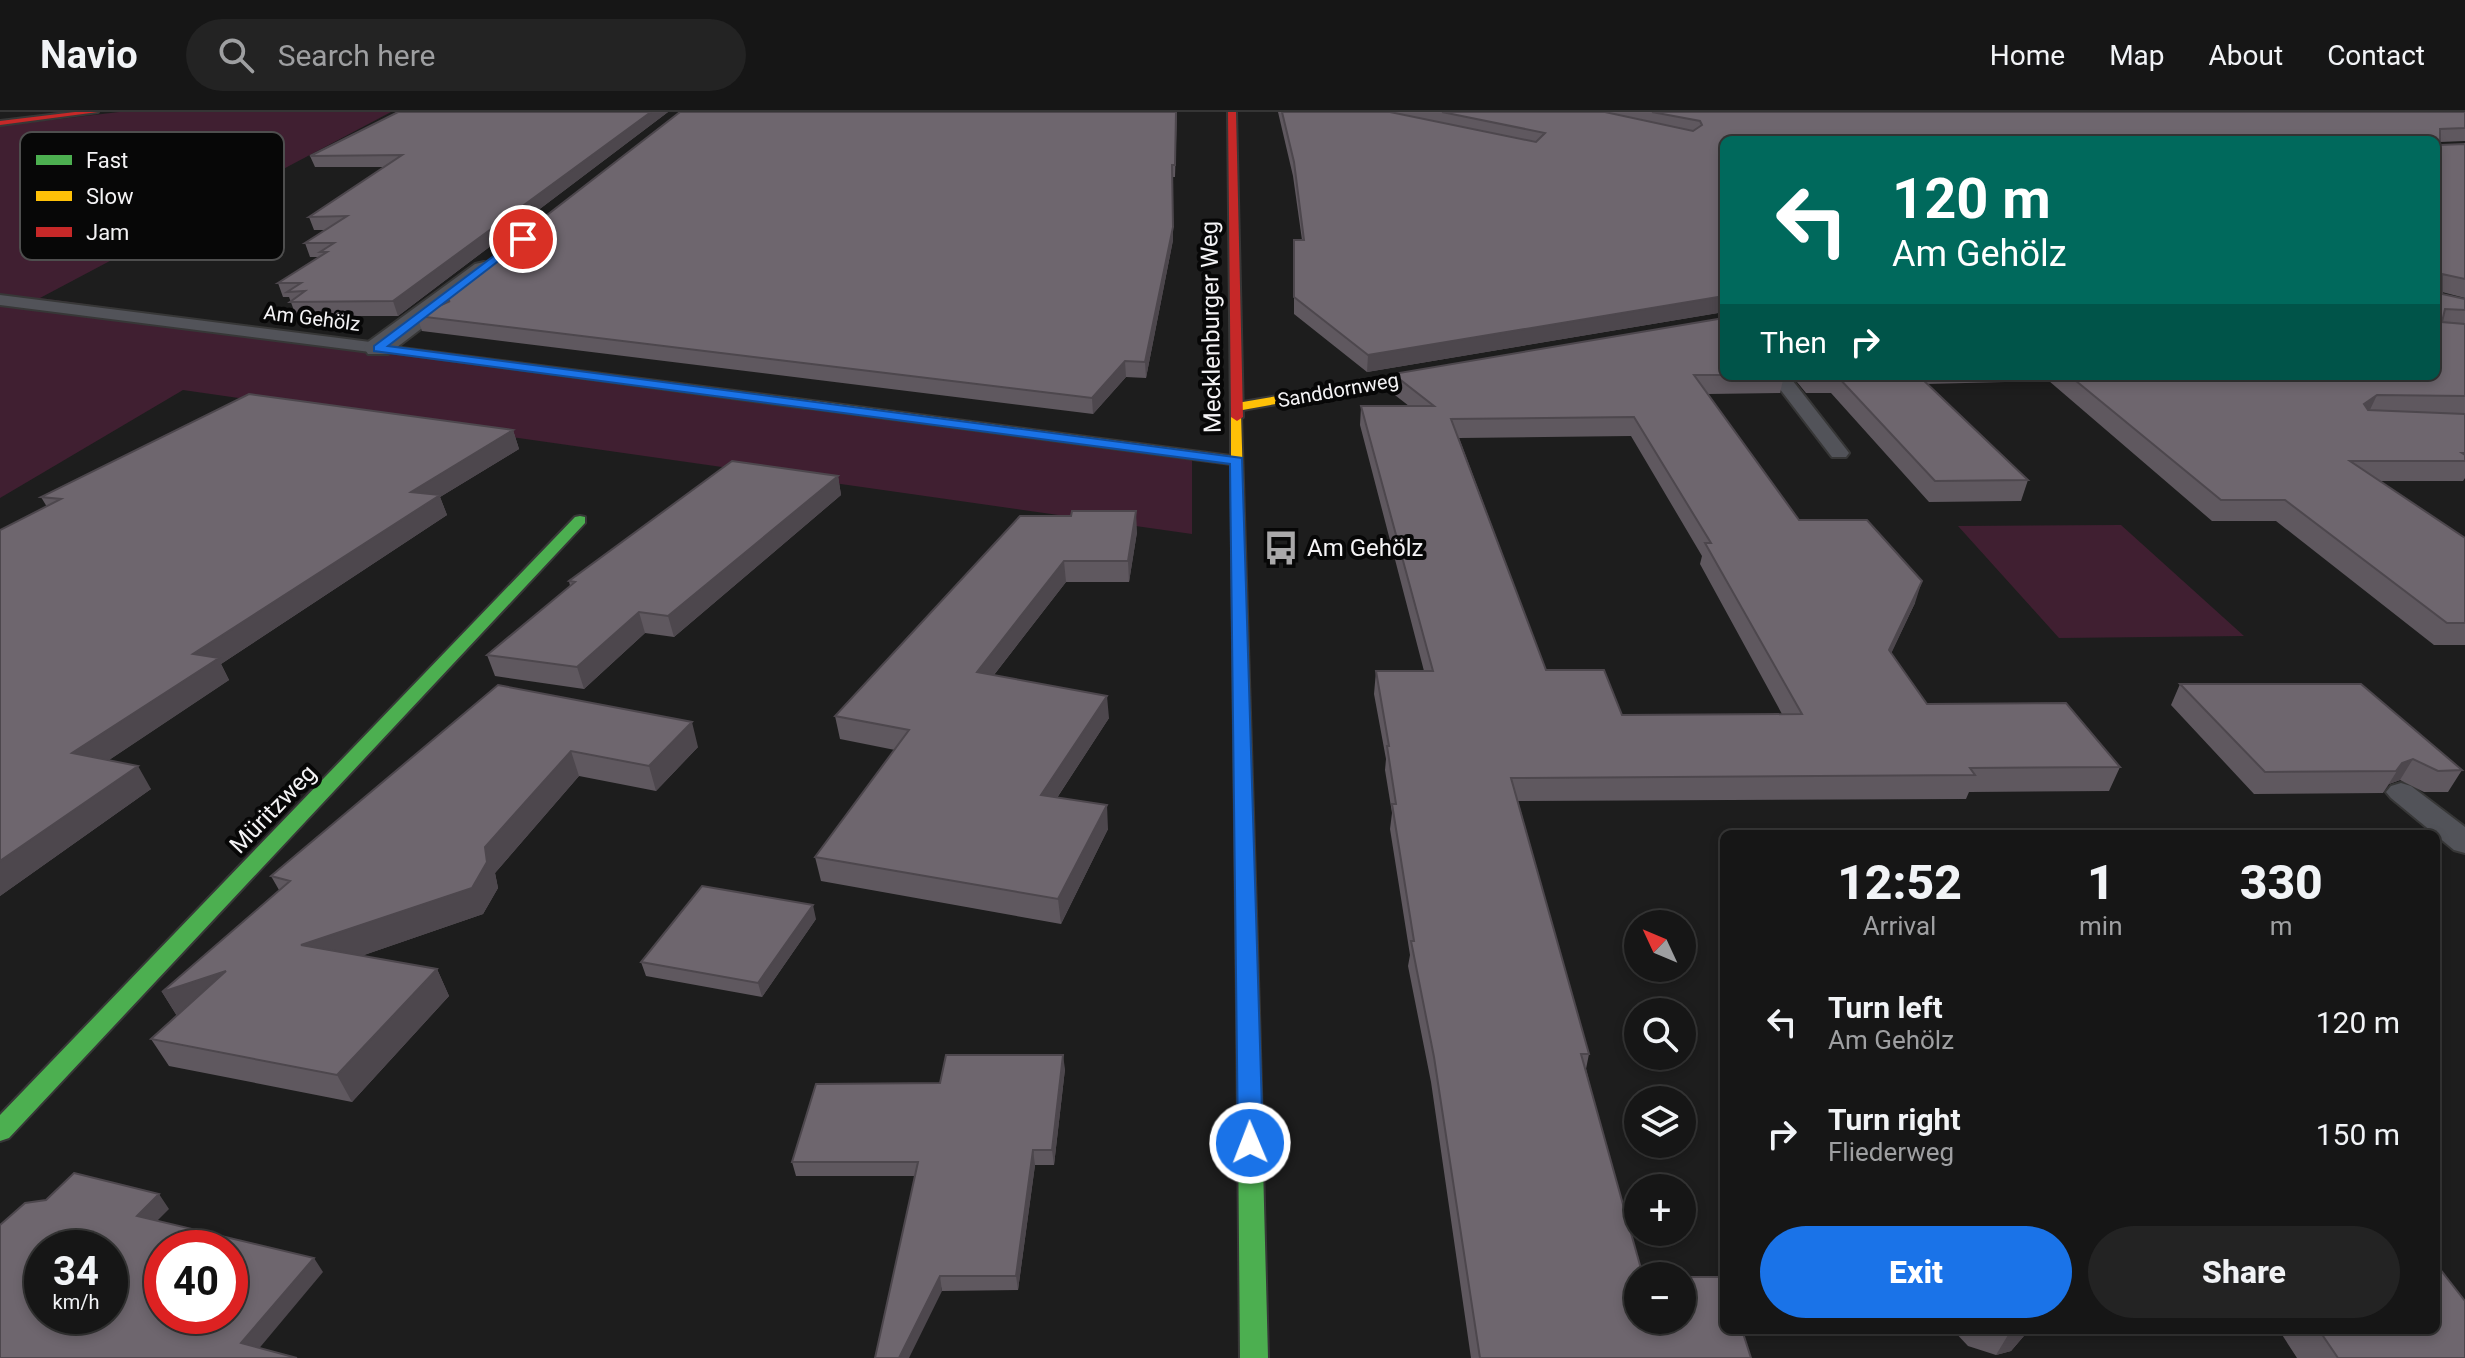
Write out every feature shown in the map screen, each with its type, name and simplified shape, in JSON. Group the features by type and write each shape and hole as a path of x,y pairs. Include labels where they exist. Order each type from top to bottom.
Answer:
{"street":[{"path":"0,123 94,112"},
{"name":"Mecklenburger Weg","path":"1232,112 1254,1358"},
{"path":"378,348 499,257"},
{"name":"Am Gehölz","path":"378,348 1237,461"},
{"name":"Sanddornweg","path":"1237,407 1472,366"},
{"name":"Müritzweg","path":"0,1131 580,520"}],"lane":[{"name":"Am Gehölz","path":"0,300 378,348"},
{"path":"1782,380 1839,453"},
{"path":"2401,792 2465,843"}],"shaded area":[{"path":"119,112 391,112 284,169 284,132 20,132 20,260 112,260 40,298 1192,455 1192,534 183,390 0,498 0,126"},
{"path":"2121,525 2244,636 2059,638 1958,526"}],"building":[{"path":"398,112 651,112 393,301 290,302 305,291 287,292 301,283 278,283 327,252 320,252 334,243 305,243 347,216 309,217 402,155 310,156"},
{"path":"680,112 1176,112 1175,165 1172,165 1173,227 1145,362 1125,361 1092,398 417,316 450,301 436,301"},
{"path":"1282,112 1390,112 1536,142 1545,133 1442,112 1605,112 1693,131 1702,125 1700,121 1652,112 2465,112 2465,128 2440,129 2440,136 1720,136 1720,297 1368,355 1294,297 1294,240 1304,240 1294,162"},
{"path":"2465,144 2465,279 2442,274 2442,294 2465,299 2465,310 2445,309 2442,322 2465,324 2465,396 2377,395 2364,404 2368,410 2465,414 2465,453 2462,453 2465,461 2350,461 2465,538 2465,623 2447,623 2285,500 2221,500 2075,380 2440,380 2440,145"},
{"path":"1720,319 1720,375 1694,375 1799,520 1867,520 1922,581 1889,650 1927,704 2066,703 2120,767 1970,768 1975,775 1511,778 1589,1054 1581,1054 1624,1208 1624,1246 1635,1246 1639,1262 1624,1262 1624,1334 1696,1334 1696,1277 1720,1277 1720,1334 1743,1334 1751,1358 1480,1358 1434,1057 1411,941 1414,941 1392,804 1396,804 1389,746 1376,671 1433,671 1361,406 1434,406 1393,374","holes":["1634,417 1711,543 1705,543 1802,714 1622,715 1604,670 1546,670 1451,419"]},
{"path":"1841,380 1923,380 2028,480 1935,481"},
{"path":"249,394 513,430 411,492 440,495 193,654 219,658 72,753 138,766 0,861 0,530 61,499 41,497"},
{"path":"732,461 838,476 668,616 639,612 577,667 487,655 575,582 569,581"},
{"path":"1072,511 1136,511 1128,561 1064,561 977,672 1107,696 1041,795 1107,805 1058,899 815,857 909,730 835,716 1020,516 1071,516"},
{"path":"2180,684 2361,684 2462,770 2438,771 2413,759 2402,763 2396,771 2265,772"},
{"path":"498,685 692,722 649,766 571,751 485,847 487,862 472,888 301,945 437,969 337,1075 151,1039 226,971 162,992 290,881 271,876"},
{"path":"702,886 813,905 758,983 641,962"},
{"path":"946,1055 1063,1055 1052,1150 1033,1150 1016,1276 940,1276 899,1358 875,1358 918,1162 792,1162 816,1084 940,1083"},
{"path":"74,1173 159,1194 137,1216 196,1230 144,1230 144,1334 248,1334 248,1242 314,1258 241,1343 297,1358 0,1358 0,1225 25,1203 46,1200"},
{"path":"2440,1269 2465,1301 2465,1358 2338,1358 2322,1334 2440,1334"}],"traffic: fast":[{"path":"378,348 805,404"},
{"path":"0,1131 580,520"},
{"path":"1248,1011 1254,1358"}],"traffic: slow":[{"path":"1237,407 1451,370"},
{"path":"805,404 1237,461"},
{"path":"1237,417 1248,1011"}],"traffic: jam":[{"path":"0,123 94,112"},
{"path":"1232,112 1237,417"}],"place":[{"name":"Am Gehölz","path":"1281,548"}],"route":[{"path":"523,239 378,348 1237,461 1250,1143"}]}
